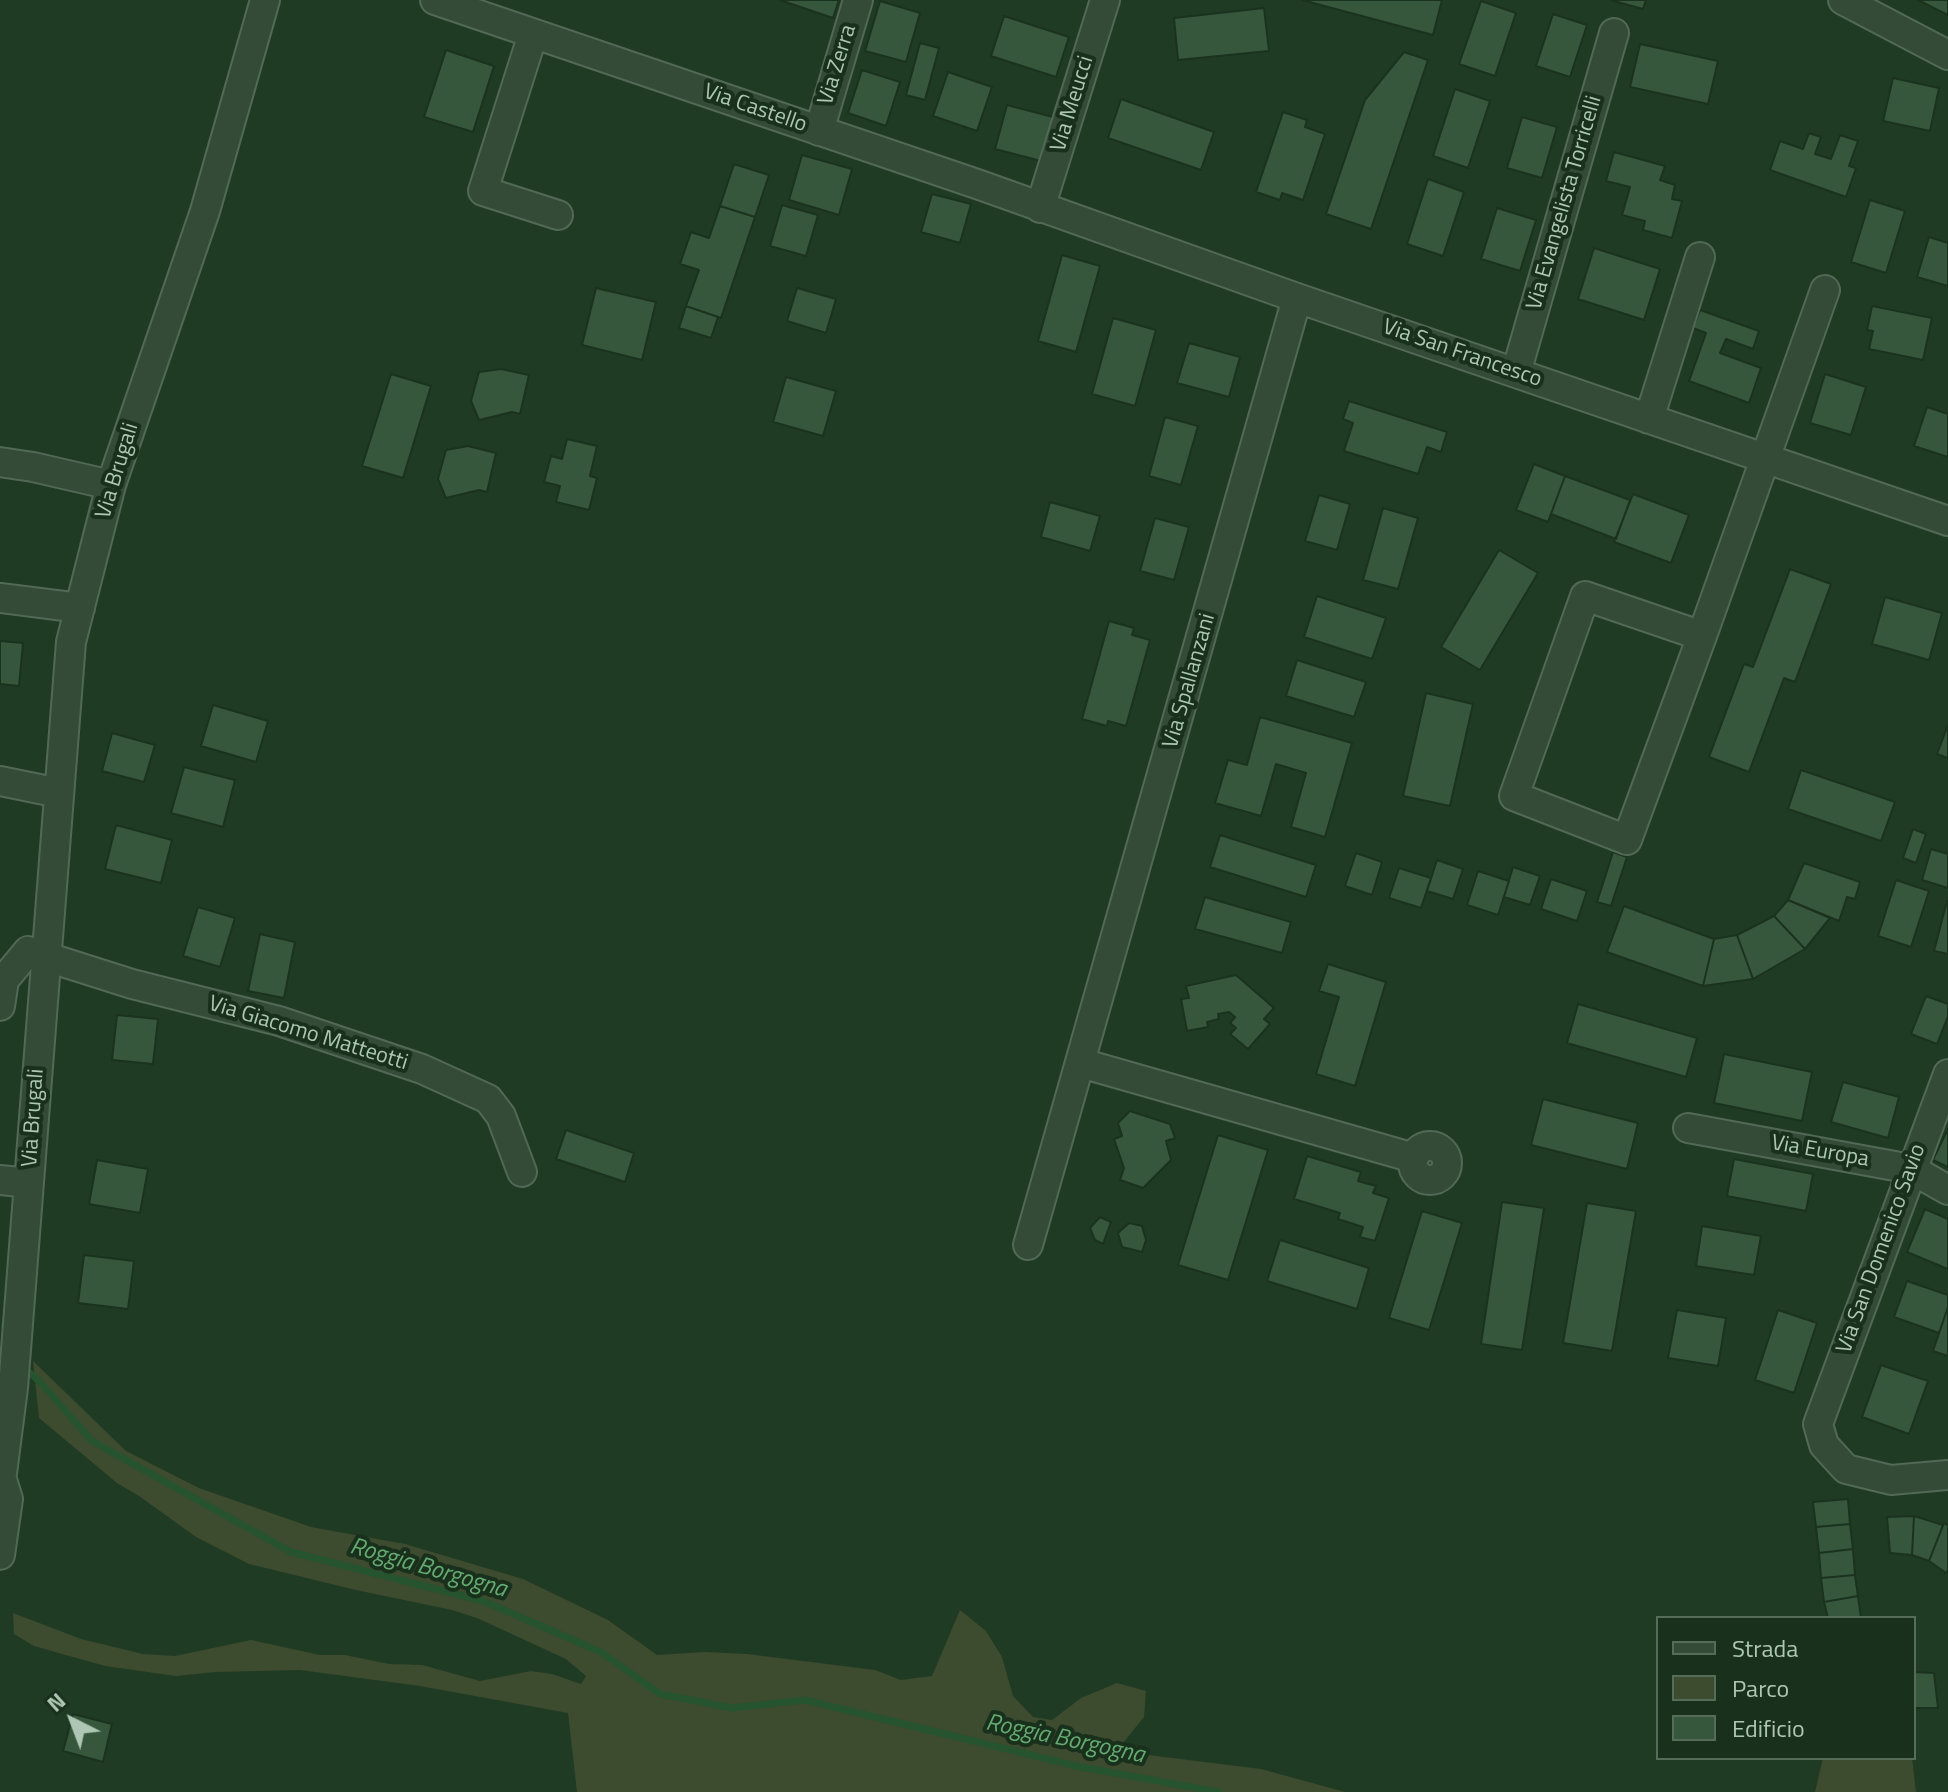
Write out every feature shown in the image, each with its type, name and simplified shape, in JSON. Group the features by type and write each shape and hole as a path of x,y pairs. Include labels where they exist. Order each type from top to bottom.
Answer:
{"street":[{"name":"Via Brugali","path":"0,1555 8,1499 1,1486 13,1388 71,642 111,485 205,211 265,0"},
{"name":"Via Castello","path":"435,0 977,184"},
{"name":"Via Zerra","path":"819,131 858,0"},
{"name":"Via Meucci","path":"1040,208 1105,0"},
{"path":"1843,0 1948,55"},
{"name":"Via Evangelista Torricelli","path":"1516,373 1614,33"},
{"path":"533,34 483,191 558,215"},
{"name":"Via San Francesco","path":"977,184 1297,298 1948,521"},
{"path":"1649,419 1700,257"},
{"path":"1702,636 1585,596 1514,796 1627,840 1702,636 1825,290"},
{"name":"Via Spallanzani","path":"1028,1245 1297,298"},
{"path":"0,462 111,485"},
{"path":"0,598 80,608"},
{"path":"0,781 59,793"},
{"path":"0,1006 4,980 28,951 46,957"},
{"name":"Via Giacomo Matteotti","path":"46,957 132,984 279,1021 422,1069 488,1099 501,1116 522,1172"},
{"path":"1081,1063 1414,1158"},
{"name":"Via San Domenico Savio","path":"1948,1074 1818,1424 1824,1445 1846,1469 1891,1480 1948,1475"},
{"name":"Via Europa","path":"1688,1128 1911,1169 1948,1190"},
{"name":"Via Brugali","path":"0,1180 29,1183"}],"green space":[{"path":"33,1361 126,1451 199,1488 311,1527 405,1544 523,1579 608,1620 657,1655 705,1652 747,1654 875,1670 901,1680 932,1676 960,1610 986,1631 1002,1657 1013,1696 1033,1717 1052,1720 1081,1698 1117,1683 1146,1691 1144,1717 1114,1754 1132,1753 1261,1769 1345,1792 577,1792 568,1713 420,1686 300,1670 176,1676 105,1666 34,1646 14,1634 13,1613 81,1639 143,1654 175,1656 251,1640 320,1655 345,1655 389,1664 422,1665 480,1681 531,1671 581,1684 586,1676 566,1659 477,1618 249,1564 196,1537 117,1483 39,1418"},
{"path":"1823,1760 1912,1760 1916,1792 1815,1792"}],"building":[{"path":"780,0 839,0 833,18"},
{"path":"1302,0 1442,0 1433,35"},
{"path":"1610,0 1646,0 1643,9"},
{"path":"1918,0 1948,0 1948,15"},
{"path":"880,1 920,13 906,62 865,51"},
{"path":"1481,1 1516,13 1495,76 1459,64"},
{"path":"1264,8 1269,51 1178,60 1174,18"},
{"path":"1553,14 1587,25 1570,77 1536,66"},
{"path":"1004,16 1069,37 1056,77 991,56"},
{"path":"920,43 939,48 925,100 906,95"},
{"path":"1640,44 1718,61 1708,104 1630,87"},
{"path":"446,50 494,66 473,132 424,117"},
{"path":"1404,52 1428,60 1371,229 1326,214 1365,100"},
{"path":"862,70 900,82 886,126 848,113"},
{"path":"948,72 992,87 977,131 933,116"},
{"path":"1893,78 1939,88 1930,131 1883,121"},
{"path":"1455,89 1490,101 1468,168 1433,156"},
{"path":"1121,99 1214,132 1201,170 1108,138"},
{"path":"1007,105 1053,117 1041,161 995,149"},
{"path":"1283,112 1307,120 1305,127 1325,134 1303,200 1282,193 1280,200 1256,192"},
{"path":"1522,117 1557,127 1542,178 1507,168"},
{"path":"1809,133 1821,137 1815,154 1831,159 1840,135 1858,141 1849,166 1856,168 1846,197 1770,170 1780,141 1803,149"},
{"path":"1614,152 1665,166 1660,180 1675,185 1672,199 1682,201 1672,238 1643,230 1645,221 1622,215 1630,187 1606,181"},
{"path":"802,155 852,169 839,215 789,200"},
{"path":"734,164 769,175 755,217 720,206"},
{"path":"1428,179 1464,192 1443,256 1407,244"},
{"path":"932,194 971,204 960,243 921,232"},
{"path":"1870,200 1905,211 1886,273 1851,262"},
{"path":"782,205 818,215 806,256 770,246"},
{"path":"720,206 755,217 721,318 686,306 699,270 680,264 691,232 709,238"},
{"path":"1497,208 1536,220 1520,271 1481,259"},
{"path":"1929,237 1948,243 1948,286 1917,277"},
{"path":"1594,248 1660,269 1644,320 1578,299"},
{"path":"1062,255 1100,266 1076,352 1038,341"},
{"path":"596,288 656,302 642,360 582,345"},
{"path":"797,288 836,299 826,333 787,321"},
{"path":"686,306 718,317 711,338 679,328"},
{"path":"1872,306 1932,318 1923,360 1869,349 1873,331 1867,330"},
{"path":"1700,310 1759,331 1753,349 1726,339 1720,353 1761,368 1749,403 1689,381 1706,333 1693,328"},
{"path":"1113,318 1156,330 1135,406 1092,394"},
{"path":"1189,343 1240,357 1229,397 1177,383"},
{"path":"501,369 529,375 520,414 512,412 479,420 471,401 479,372"},
{"path":"391,374 431,386 403,478 362,466"},
{"path":"1825,374 1866,387 1851,435 1810,423"},
{"path":"786,377 836,391 823,436 773,422"},
{"path":"1349,401 1447,432 1441,452 1427,447 1418,474 1344,451 1353,423 1343,419"},
{"path":"1927,407 1948,414 1948,457 1914,446"},
{"path":"1165,417 1198,426 1181,485 1149,476"},
{"path":"567,439 597,446 590,476 597,478 589,510 556,502 560,486 544,482 551,456 562,459"},
{"path":"468,446 496,453 487,492 479,490 446,498 438,479 446,450"},
{"path":"1534,464 1565,476 1548,522 1516,510"},
{"path":"1565,476 1630,500 1616,539 1551,514"},
{"path":"1633,494 1689,515 1671,563 1614,542"},
{"path":"1319,495 1350,504 1337,550 1305,541"},
{"path":"1050,502 1100,516 1090,551 1041,537"},
{"path":"1383,508 1418,518 1398,589 1363,580"},
{"path":"1155,518 1189,527 1174,580 1140,571"},
{"path":"1499,550 1538,573 1480,670 1441,647"},
{"path":"1790,569 1831,584 1795,682 1784,678 1749,772 1709,757 1744,664 1753,667"},
{"path":"1317,596 1386,618 1372,659 1304,637"},
{"path":"1885,597 1942,613 1929,660 1872,644"},
{"path":"1109,621 1134,628 1132,635 1150,640 1126,726 1108,721 1107,726 1082,719"},
{"path":"0,641 23,643 19,686 0,684"},
{"path":"1297,660 1366,682 1354,717 1286,696"},
{"path":"1426,693 1473,704 1450,806 1403,796"},
{"path":"213,705 268,721 256,762 201,746"},
{"path":"1260,717 1352,743 1325,837 1291,827 1306,773 1276,764 1261,816 1215,803 1228,760 1247,765"},
{"path":"1948,725 1948,758 1937,754"},
{"path":"112,733 155,745 144,782 102,771"},
{"path":"184,767 235,780 223,827 171,813"},
{"path":"1801,770 1895,802 1881,841 1788,809"},
{"path":"116,825 172,840 161,883 105,869"},
{"path":"1913,829 1926,834 1916,863 1903,858"},
{"path":"1220,835 1316,865 1306,897 1210,867"},
{"path":"1931,849 1948,854 1948,888 1922,880"},
{"path":"1613,852 1627,857 1611,906 1597,902"},
{"path":"1356,853 1382,862 1372,895 1345,886"},
{"path":"1437,860 1463,869 1453,899 1427,891"},
{"path":"1804,863 1860,882 1855,899 1847,897 1839,921 1788,900"},
{"path":"1513,867 1540,876 1530,905 1504,897"},
{"path":"1399,868 1431,878 1421,908 1389,898"},
{"path":"1478,871 1509,881 1498,915 1467,905"},
{"path":"1551,879 1587,891 1577,921 1541,909"},
{"path":"1896,880 1929,891 1911,947 1878,936"},
{"path":"1205,897 1291,922 1282,953 1195,929"},
{"path":"1788,900 1830,918 1805,949 1774,916"},
{"path":"1948,901 1948,954 1934,951"},
{"path":"1624,906 1714,939 1703,986 1607,952"},
{"path":"198,907 235,918 220,967 183,956"},
{"path":"1774,916 1805,949 1753,979 1737,935"},
{"path":"260,934 295,942 284,998 248,991"},
{"path":"1737,935 1753,979 1703,986 1714,939"},
{"path":"1328,964 1386,982 1355,1086 1316,1074 1339,997 1319,991"},
{"path":"1236,975 1274,1008 1264,1019 1270,1024 1248,1049 1230,1034 1236,1028 1230,1023 1235,1017 1229,1012 1218,1014 1219,1019 1207,1022 1208,1027 1187,1031 1181,999 1189,998 1186,986"},
{"path":"1926,996 1948,1004 1948,1016 1937,1044 1911,1034"},
{"path":"1578,1004 1697,1038 1686,1077 1567,1043"},
{"path":"117,1015 158,1019 153,1064 112,1060"},
{"path":"1724,1054 1812,1072 1802,1121 1714,1103"},
{"path":"1843,1082 1899,1097 1888,1138 1831,1122"},
{"path":"1543,1099 1638,1123 1627,1169 1531,1145"},
{"path":"1130,1111 1170,1124 1175,1138 1166,1141 1171,1160 1143,1188 1120,1180 1124,1168 1114,1139 1122,1136 1118,1123"},
{"path":"1948,1129 1948,1167 1933,1160"},
{"path":"566,1130 634,1153 625,1182 556,1159"},
{"path":"1218,1135 1268,1150 1228,1280 1178,1265"},
{"path":"1307,1156 1361,1172 1358,1181 1376,1186 1373,1193 1389,1198 1375,1241 1360,1237 1363,1227 1338,1219 1340,1213 1294,1199"},
{"path":"1734,1159 1813,1174 1806,1211 1727,1196"},
{"path":"97,1160 148,1169 140,1213 89,1204"},
{"path":"1502,1202 1544,1208 1522,1350 1481,1344"},
{"path":"1587,1203 1636,1211 1612,1351 1563,1343"},
{"path":"1925,1209 1948,1219 1948,1269 1907,1252"},
{"path":"1422,1211 1462,1223 1429,1330 1389,1318"},
{"path":"1100,1217 1111,1222 1103,1244 1095,1240 1090,1228"},
{"path":"1129,1223 1142,1226 1146,1240 1142,1252 1122,1247 1118,1233"},
{"path":"1702,1226 1761,1236 1754,1275 1696,1266"},
{"path":"1280,1240 1369,1268 1357,1309 1267,1281"},
{"path":"84,1255 134,1261 128,1309 78,1303"},
{"path":"1907,1281 1948,1295 1948,1307 1939,1333 1894,1317"},
{"path":"1948,1307 1948,1356 1933,1351"},
{"path":"1677,1310 1726,1318 1718,1366 1668,1358"},
{"path":"1778,1310 1817,1323 1794,1393 1755,1380"},
{"path":"1881,1365 1928,1381 1909,1434 1862,1417"},
{"path":"1848,1499 1850,1524 1816,1527 1813,1502"},
{"path":"1914,1516 1912,1555 1890,1553 1887,1517"},
{"path":"1914,1516 1943,1525 1929,1561 1912,1555"},
{"path":"1944,1523 1948,1525 1946,1573 1929,1561"},
{"path":"1850,1524 1853,1549 1819,1553 1816,1527"},
{"path":"1853,1549 1855,1575 1821,1578 1819,1553"},
{"path":"1855,1575 1858,1596 1824,1602 1821,1578"},
{"path":"1858,1596 1861,1616 1828,1616 1824,1602"},
{"path":"1916,1672 1934,1673 1938,1708 1916,1708"},
{"path":"73,1714 112,1724 103,1762 63,1751"}],"waterway":[{"name":"Roggia Borgogna","path":"22,1366 92,1441 291,1552 483,1601 601,1652 660,1694 732,1708 805,1700 1076,1766 1218,1792"}]}
